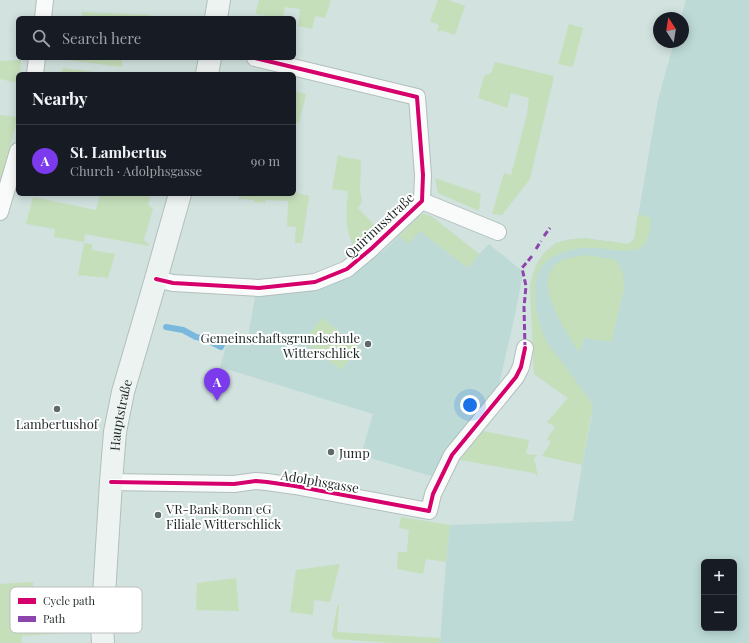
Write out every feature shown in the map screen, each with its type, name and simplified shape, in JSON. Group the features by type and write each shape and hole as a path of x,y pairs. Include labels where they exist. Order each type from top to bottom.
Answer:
{"main road":[{"path":"216,16 219,0"},
{"path":"207,72 210,60"},
{"name":"Hauptstraße","path":"104,587 110,482 115,432 123,392 179,196"},
{"name":"Hauptstraße","path":"102,633 103,643"}],"street":[{"path":"43,16 45,0"},
{"path":"35,72 38,60"},
{"name":"Quirinusstraße","path":"156,279 173,284 259,288 315,282 347,269 372,248 422,201 423,175 417,96 263,60"},
{"path":"0,212 16,158"},
{"name":"Quirinusstraße","path":"422,201 498,232"},
{"name":"Adolphsgasse","path":"110,482 234,484 256,481 267,482 429,511 433,494 452,455 516,378 521,367 525,348"}],"shaded area":[{"path":"686,0 749,0 749,643 440,643 450,525 573,521 592,415 534,374 530,285 536,265 544,253 556,243 584,238 628,244 634,240 658,100 672,48 689,48 689,12 683,12"},
{"name":"Gemeinschaftsgrundschule Witterschlick","path":"424,214 431,216 479,254 489,244 521,270 522,279 499,384 495,392 462,431 431,476 361,455 373,414 220,367 226,346 232,340 247,342 256,292 360,268 386,249 420,215"}],"green space":[{"path":"259,0 331,0 325,18 315,16 312,29 298,26 300,9 285,7 283,16 266,16 256,14"},
{"path":"438,0 448,0 465,6 455,35 440,30 439,32 437,31 439,25 430,21"},
{"path":"82,12 150,15 150,16 82,16"},
{"path":"569,24 583,28 573,67 558,64"},
{"path":"21,60 20,72 16,72 16,83 0,79 0,61"},
{"path":"67,60 122,60 122,67"},
{"path":"495,62 554,76 530,179 502,215 492,214 504,173 511,175 527,114 529,98 511,93 507,108 478,98 484,76 491,73"},
{"path":"63,68 96,72 62,72"},
{"path":"296,92 306,94 299,123 296,122"},
{"path":"0,115 16,117 16,124 0,183"},
{"path":"338,155 361,160 360,190 362,201 358,208 377,228 354,248 348,227 348,191 332,189"},
{"path":"435,178 481,194 479,211 438,193"},
{"path":"296,193 309,196 302,243 295,243 296,227 287,226 288,201 265,200 265,203 254,202 254,200 239,199 239,196 296,196"},
{"path":"100,196 150,197 148,205 153,209 144,240 149,244 149,246 85,234 84,242 54,237 55,229 26,224 33,197 96,210"},
{"path":"424,214 431,216 479,254 468,268 420,231 408,244 399,236 420,215"},
{"path":"638,214 651,218 648,239 640,248 627,251 587,247 574,249 561,253 550,259 538,273 535,289 536,306 539,323 546,341 593,405 582,465 542,456 551,442 547,439 555,427 547,422 568,398 534,374 530,285 536,265 544,253 556,243 567,240 584,238 628,244 634,240"},
{"path":"84,243 92,244 92,250 115,254 108,278 78,275"},
{"path":"587,255 616,260 623,274 624,290 611,342 584,338 579,352 558,317 552,303 548,289 548,277 554,266 565,259"},
{"path":"322,318 359,347 341,370 304,341"},
{"path":"483,431 529,440 526,454 538,455 534,458 538,477 534,473 460,460"},
{"path":"401,517 450,525 446,562 426,559 423,574 397,569 398,552 407,552 409,530 399,528"},
{"path":"340,564 330,602 314,600 313,615 290,612 296,570"},
{"path":"236,578 239,611 196,610 197,583"},
{"path":"33,582 33,587 10,587 10,633 67,633 22,636 22,643 0,643 0,584"},
{"path":"339,604 337,632 440,638 440,643 392,643 334,639 332,635 337,607"}],"waterway":[{"path":"166,327 183,330 196,337 211,340 213,343 221,347 223,343 218,339 211,340"}],"marked path":[{"path":"544,236 550,228"},
{"path":"536,249 541,241"},
{"path":"525,348 524,307 526,286 522,268 532,256"}],"cycle path":[{"path":"156,279 173,283 259,288 315,282 347,269 372,248 422,201 423,175 417,97 263,60"},
{"path":"111,482 234,484 256,481 267,482 429,511 433,494 452,455 516,377 521,367 525,348"}],"place":[{"name":"Gemeinschaftsgrundschule Witterschlick","path":"368,344"},
{"name":"St. Lambertus","path":"217,401"},
{"name":"Lambertushof","path":"57,409"},
{"name":"Jump","path":"331,452"},
{"name":"VR-Bank Bonn eG Filiale Witterschlick","path":"158,515"}]}
